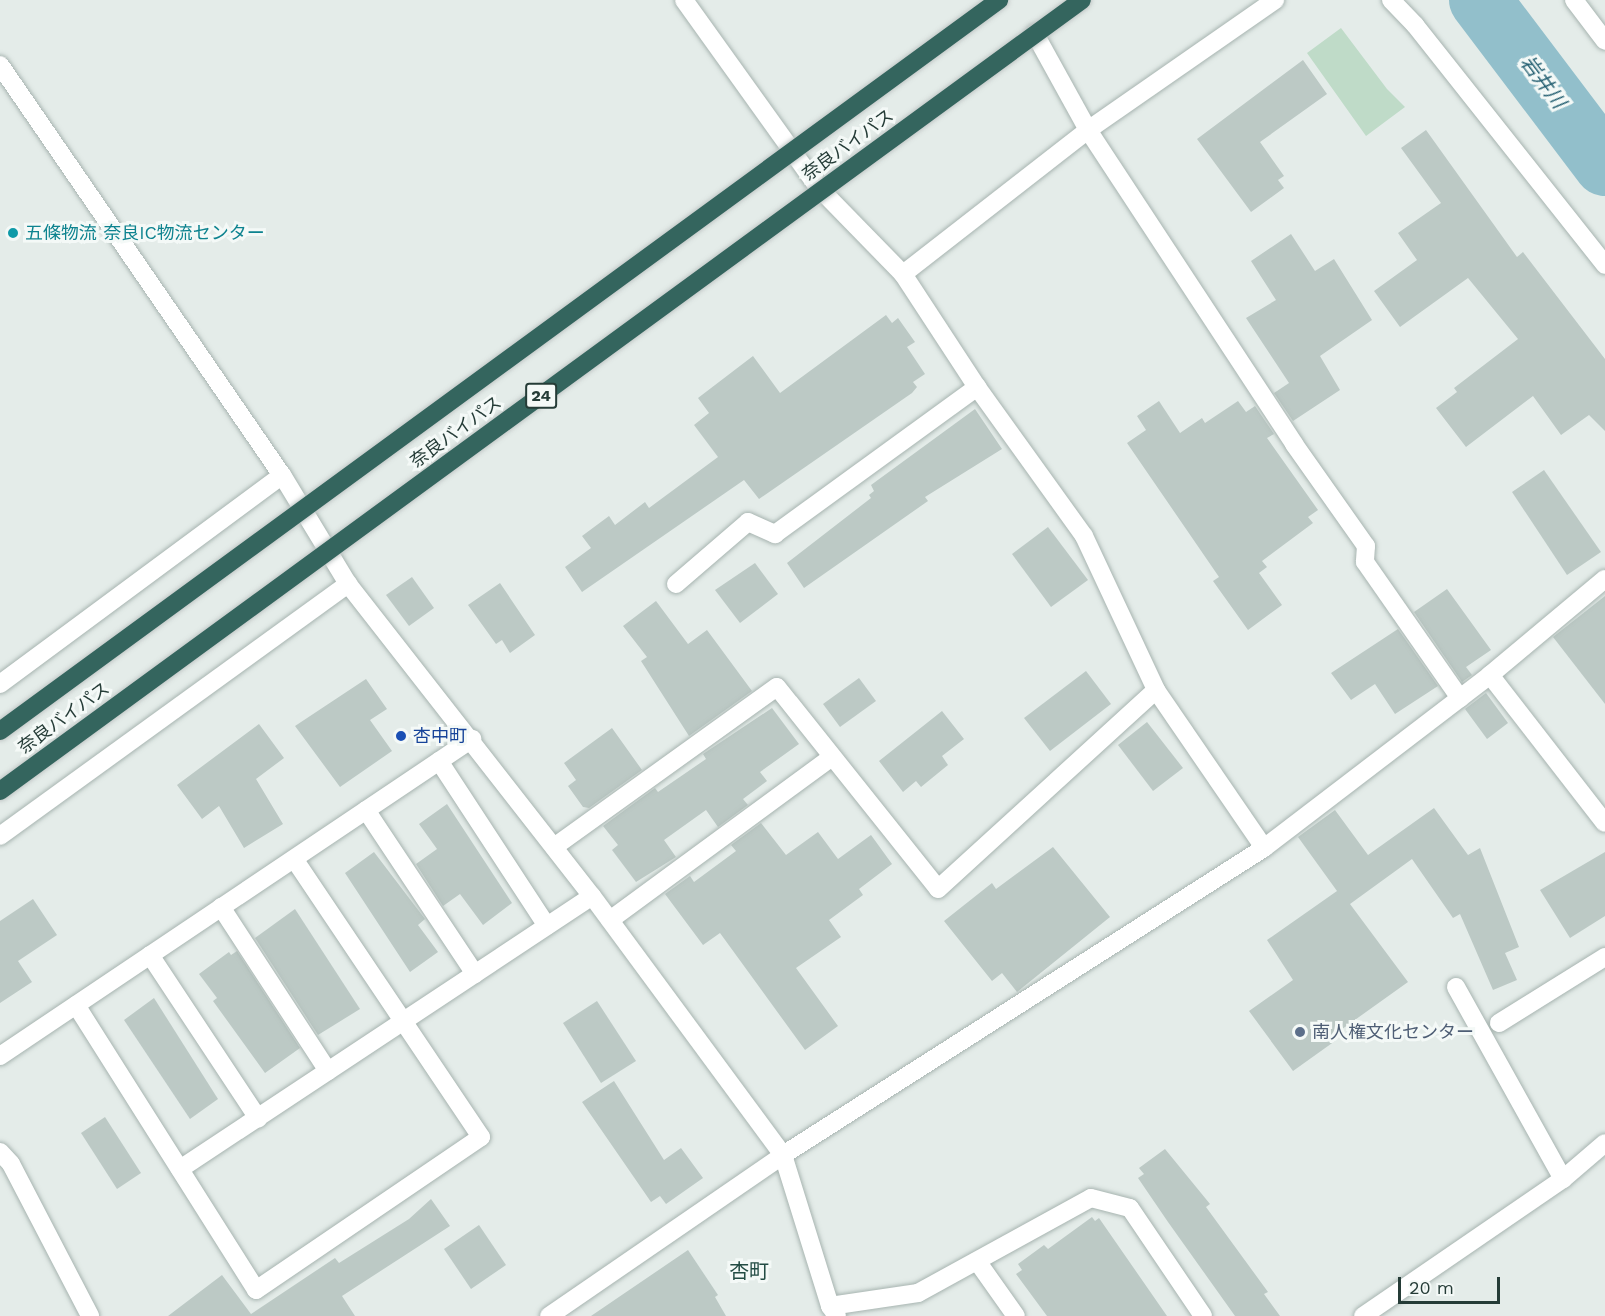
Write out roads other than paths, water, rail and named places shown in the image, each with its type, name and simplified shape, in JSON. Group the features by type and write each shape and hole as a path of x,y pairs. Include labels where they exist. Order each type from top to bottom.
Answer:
{"highway":[{"name":"奈良バイパス","path":"0,731 999,0"},
{"name":"奈良バイパス","path":"0,790 1082,0"}],"street":[{"path":"684,0 819,187 903,274 977,387 1084,537 1156,690 1264,848"},
{"path":"323,546 1082,0"},
{"path":"903,274 1088,130 1275,0"},
{"path":"1390,0 1415,25 1605,265"},
{"path":"1574,0 1605,41"},
{"path":"1035,34 1088,130 1294,444 1366,546 1365,562 1460,698"},
{"path":"0,65 282,475 348,584 472,739 592,896 783,1155 833,1311 918,1293 1091,1198 1130,1208 1203,1316"},
{"path":"676,584 748,522 775,534 977,387"},
{"path":"0,684 282,475"},
{"path":"549,1316 783,1155 1264,848 1490,675 1605,579"},
{"path":"0,837 348,584"},
{"path":"1490,675 1605,823"},
{"path":"554,847 777,687 938,888 1156,690"},
{"path":"0,1056 472,739"},
{"path":"610,920 832,757"},
{"path":"439,761 547,926"},
{"path":"366,810 475,974"},
{"path":"76,1005 256,1290 481,1137 294,859"},
{"path":"180,1169 592,896"},
{"path":"221,907 328,1071"},
{"path":"150,956 258,1118"},
{"path":"1499,1023 1605,957"},
{"path":"1456,987 1563,1179"},
{"path":"1364,1316 1563,1179 1605,1143"},
{"path":"4,1162 90,1316"},
{"path":"977,1261 1016,1316"}],"waterway":[{"name":"岩井川","path":"1480,0 1605,165"}],"place":[{"name":"五條物流 奈良IC物流センター","path":"13,233"},
{"name":"杏中町","path":"401,736"},
{"name":"南人権文化センター","path":"1300,1032"}],"district":[{"name":"杏町","path":"749,1271"}]}
